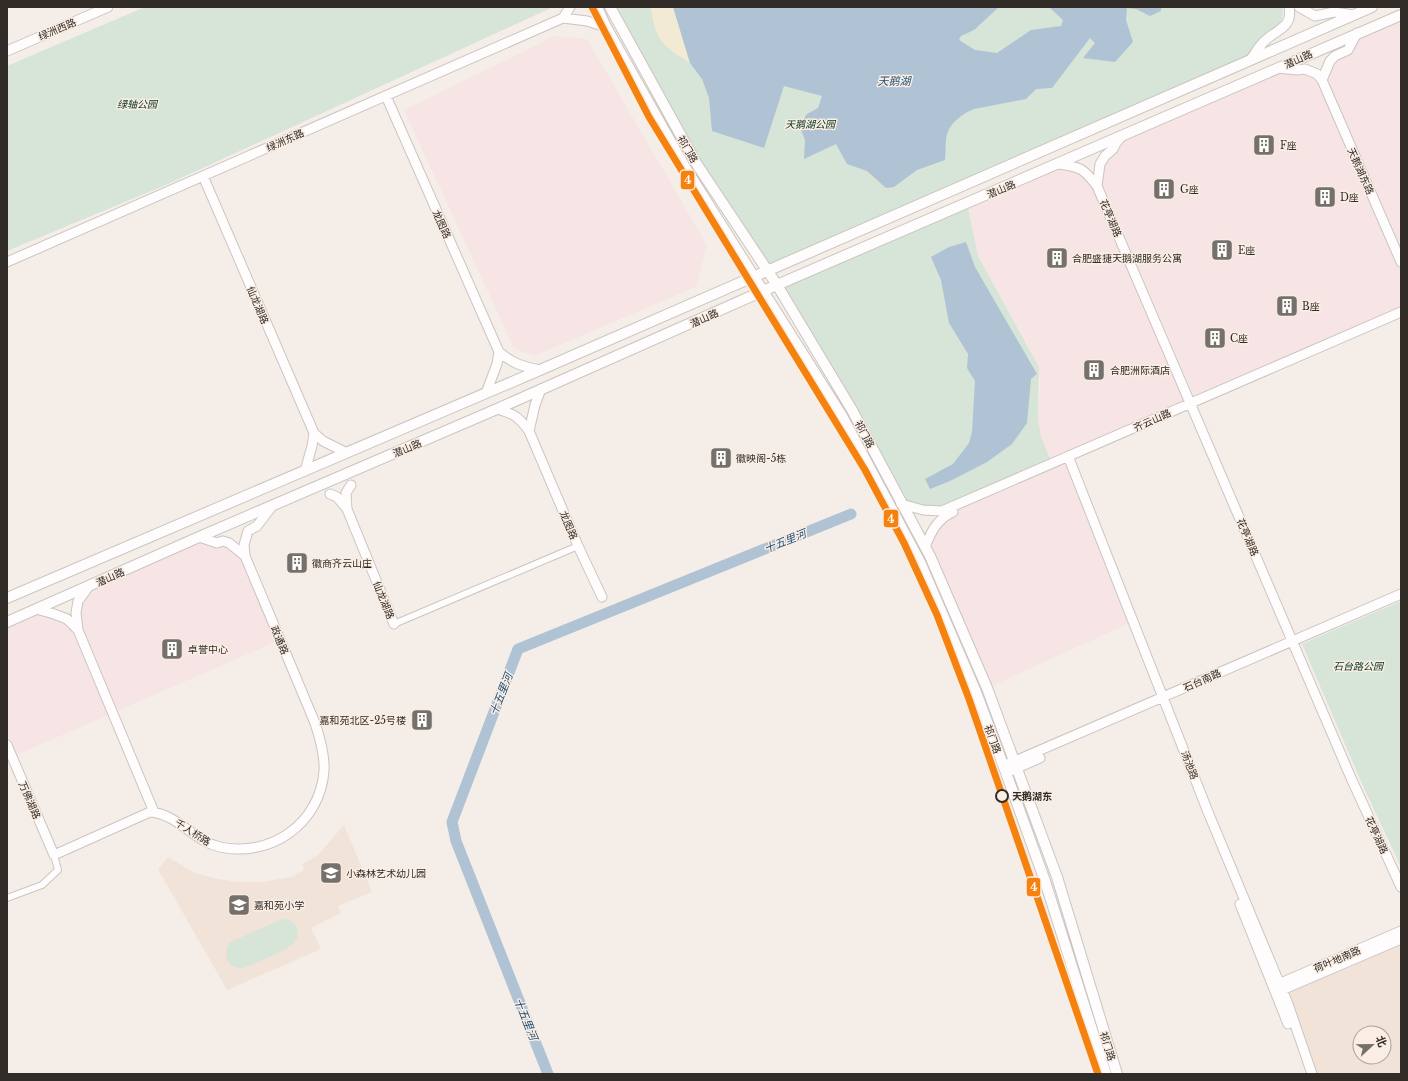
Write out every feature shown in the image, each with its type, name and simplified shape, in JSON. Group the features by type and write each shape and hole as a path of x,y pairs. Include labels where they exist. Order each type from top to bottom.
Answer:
{"main road":[{"name":"祁门路","path":"597,7 606,27 686,169 842,416 920,562 976,692 1005,769 1045,881 1106,1074"},
{"name":"祁门路","path":"610,7 696,163 777,286 852,410 925,547 987,688 1057,877 1117,1074"},
{"name":"潜山路","path":"8,596 540,370 1372,7"},
{"name":"潜山路","path":"7,622 198,537 1401,15"}],"street":[{"name":"绿洲西路","path":"7,50 108,7"},
{"path":"570,7 563,18 587,21 606,27"},
{"path":"1251,59 1268,38 1286,25 1290,17 1289,7"},
{"path":"1299,7 1316,16 1334,12 1354,15"},
{"name":"绿洲东路","path":"7,262 563,18"},
{"path":"1278,68 1297,70 1305,69 1317,74 1322,80 1330,61 1335,56 1348,50 1357,33"},
{"name":"天鹅湖东路","path":"1322,80 1401,262"},
{"name":"龙图路","path":"386,96 499,352"},
{"name":"花亭湖路","path":"1097,186 1100,164 1104,156 1113,149 1122,136"},
{"name":"花亭湖路","path":"1058,164 1076,166 1085,172 1097,186 1351,778 1401,887"},
{"name":"仙龙湖路","path":"203,176 314,434"},
{"name":"齐云山路","path":"902,504 933,512 942,512 1191,405 1401,312"},
{"path":"1191,405 1401,317"},
{"path":"486,393 497,364 499,352 519,365 540,370"},
{"path":"529,431 535,405 541,389"},
{"name":"龙图路","path":"496,409 513,414 520,419 529,431 578,546 602,597"},
{"path":"305,471 314,434 323,441 345,452"},
{"path":"925,547 935,525 948,514 1067,459"},
{"name":"汤池路","path":"1067,459 1093,528 1312,1074"},
{"path":"347,509 346,493 351,485"},
{"path":"330,494 337,497 347,509"},
{"path":"245,556 244,545 248,530 257,526 273,505"},
{"name":"仙龙湖路","path":"347,509 394,624"},
{"path":"198,537 217,543 223,540 230,543 245,556"},
{"path":"394,624 578,546"},
{"name":"政通路","path":"245,556 315,724"},
{"path":"7,898 42,885 58,870 54,855 142,814 154,812 78,630 76,613 78,601 90,585"},
{"name":"石台南路","path":"1294,644 1401,594"},
{"name":"石台南路","path":"1005,769 1294,644 1401,601"},
{"path":"36,609 67,619 78,630"},
{"name":"千人桥路","path":"154,812 165,814 204,841 232,849 260,847 287,836 308,814 317,800 322,785 324,770 320,738 315,724"},
{"name":"万佛湖路","path":"7,745 54,855"},
{"name":"荷叶地南路","path":"1278,989 1401,931"},
{"name":"荷叶地南路","path":"1278,989 1401,939"},
{"name":"汤池路","path":"1278,989 1306,1074"}],"shaded area":[{"path":"1401,15 1401,249 1331,90 1401,262 1401,312 1196,401 1100,179 1105,156 1116,143 1278,68 1297,70 1322,79 1329,67 1348,50 1357,33"},
{"path":"555,36 587,39 707,245 696,287 534,356 514,348 404,110"},
{"path":"1058,164 1076,166 1097,186 1190,403 1052,463 1041,437 1038,419 1040,380 1034,357 978,256 967,203"},
{"path":"1066,462 1130,623 987,688 930,556 930,534 948,514"},
{"path":"199,537 223,541 245,556 280,640 12,757 7,745 7,622 36,609 54,614 78,630 76,613 90,585"},
{"name":"嘉和苑小学","path":"344,825 372,892 338,906 341,913 311,928 321,949 227,990 158,869 168,857 193,872 217,879 239,882 261,882 292,877 304,870 302,864 318,855"},
{"path":"1401,939 1401,1074 1312,1074 1282,990"}],"green space":[{"name":"绿轴公园","path":"145,7 553,7 168,184 7,251 7,66"},
{"name":"天鹅湖公园","path":"610,7 1282,7 1283,13 1281,22 1263,40 1251,59 767,271 696,163"},
{"path":"967,203 978,256 1039,367 1038,419 1041,437 1052,463 942,511 901,504 777,285"},
{"name":"石台路公园","path":"1401,601 1401,867 1363,786 1302,644"},
{"path":"283,919 292,921 297,929 297,937 292,945 246,967 237,968 229,963 226,950 230,942"}],"sand":[{"path":"651,7 673,7 690,63 673,52 662,41 655,28"}],"water":[{"name":"天鹅湖","path":"673,7 999,7 974,30 961,36 959,40 975,50 997,53 1031,30 1061,26 1063,20 1049,7 1161,7 1161,11 1150,16 1136,9 1127,8 1126,20 1133,42 1115,62 1083,58 1095,43 1090,38 1052,88 1036,89 1026,99 974,109 965,113 954,122 947,134 945,160 917,170 894,187 886,188 867,171 847,164 836,144 804,159 805,140 801,130 802,121 807,114 818,108 822,96 784,86 764,148 712,131 709,98 702,79 690,63"},
{"path":"966,242 975,267 1037,374 1031,379 1027,423 1012,444 987,462 950,481 930,489 925,479 953,464 969,443 972,432 975,381 967,368 968,354 949,323 941,280 931,257 949,247"}],"waterway":[{"name":"十五里河","path":"548,1074 456,841 452,822 518,649 851,514"}],"transit line":[{"name":"4","path":"592,7 649,117 865,470 904,543 937,615 969,699 1098,1074"}],"place":[{"name":"F座","path":"1264,145"},
{"name":"G座","path":"1164,189"},
{"name":"D座","path":"1325,197"},
{"name":"E座","path":"1222,250"},
{"name":"合肥盛捷天鹅湖服务公寓","path":"1057,258"},
{"name":"B座","path":"1287,306"},
{"name":"C座","path":"1215,338"},
{"name":"合肥洲际酒店","path":"1094,370"},
{"name":"徽映阁-5栋","path":"721,458"},
{"name":"徽商齐云山庄","path":"297,563"},
{"name":"卓誉中心","path":"172,649"},
{"name":"嘉和苑北区-25号楼","path":"422,720"},
{"name":"天鹅湖东","path":"1002,796"},
{"name":"小森林艺术幼儿园","path":"331,873"},
{"name":"嘉和苑小学","path":"239,905"}]}
